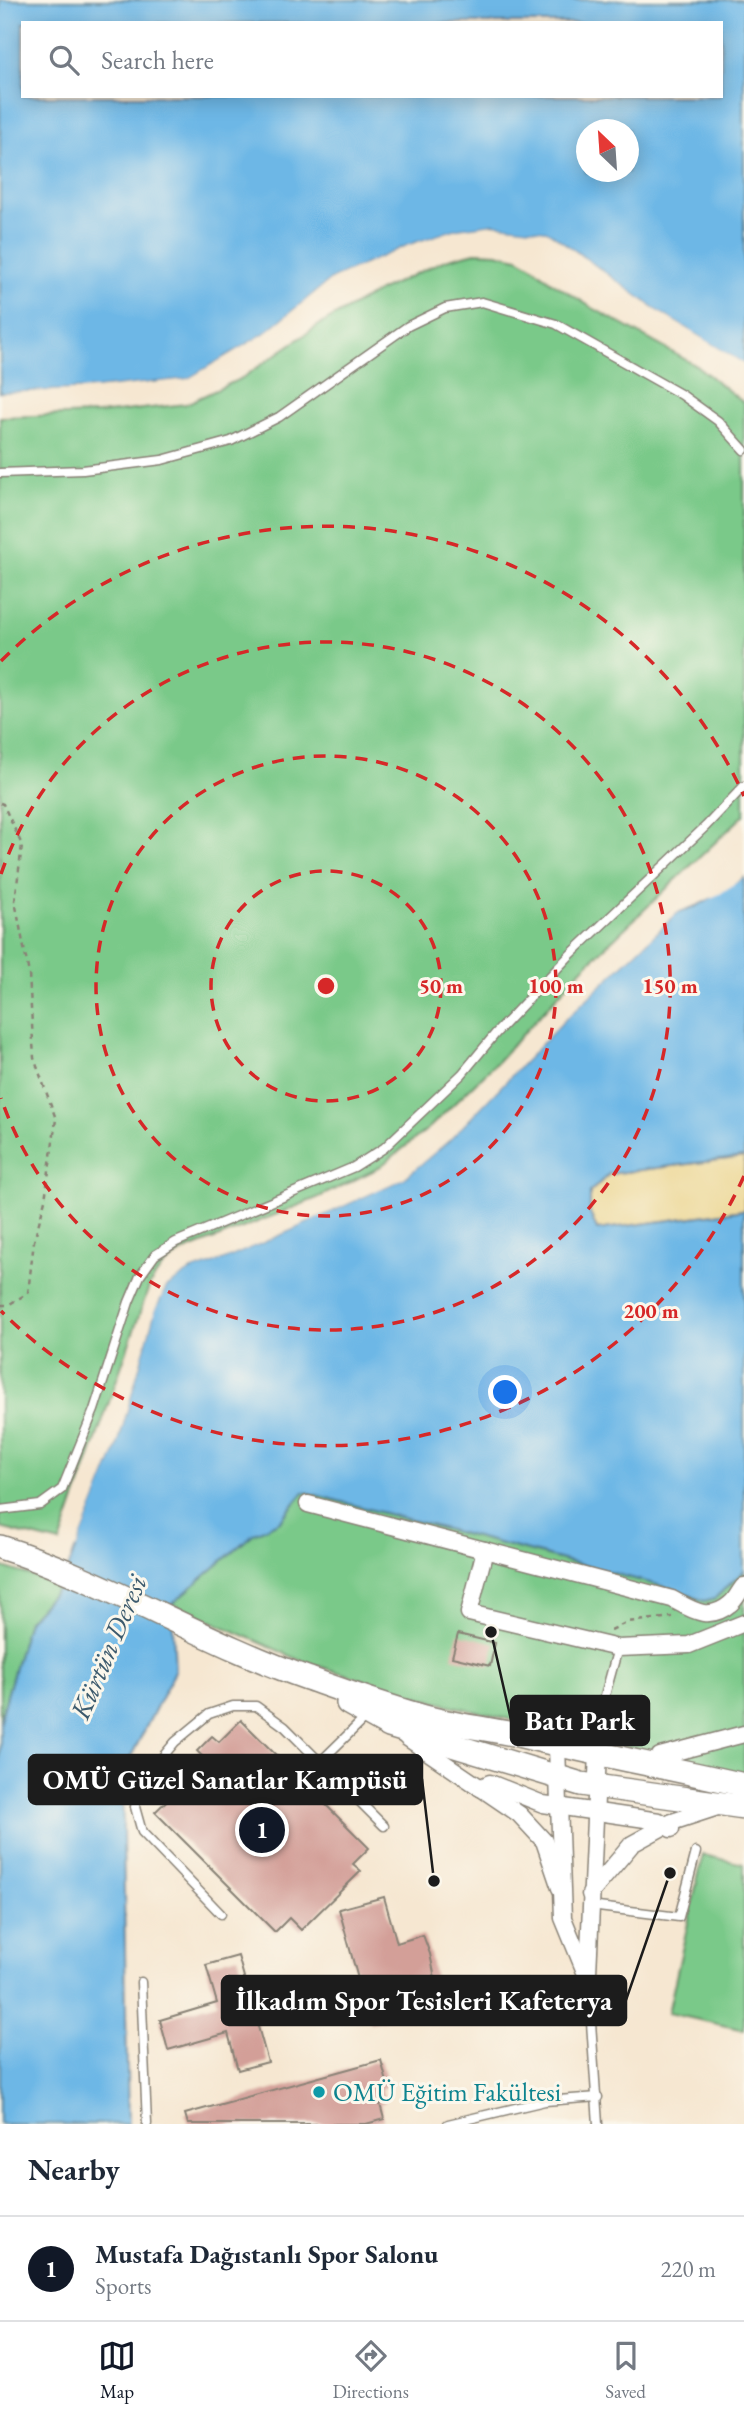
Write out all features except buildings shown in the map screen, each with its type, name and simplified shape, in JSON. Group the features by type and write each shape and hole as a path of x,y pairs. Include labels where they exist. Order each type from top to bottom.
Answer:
{"main road":[{"path":"0,1548 38,1559 206,1636 303,1676 419,1716 521,1736 557,1746 613,1753 744,1785"},
{"path":"303,1676 389,1726 603,1787 736,1806"}],"street":[{"path":"308,1504 672,1599 698,1613 715,1613 731,1604 744,1586"},
{"path":"485,1550 469,1613 618,1648 689,1645 744,1623"},
{"path":"389,1726 476,1790 519,1814 544,1841 560,1888"},
{"path":"659,1765 660,1756 744,1734"},
{"path":"557,1746 563,1918 588,1979"},
{"path":"588,1979 590,1900 603,1787 613,1753"},
{"path":"476,1790 490,1783 543,1804 659,1821 668,1827"},
{"path":"590,1900 632,1844 668,1827 736,1806"}],"lane":[{"path":"0,473 83,470 162,460 231,441 279,417 408,326 445,308 482,302 556,324 682,395 718,421 744,450"},
{"path":"0,1510 40,1506 62,1489 94,1410 129,1302 140,1276 155,1255 176,1242 354,1167 384,1148 462,1074 496,1033 570,955 706,826 744,786"},
{"path":"601,1710 618,1648"},
{"path":"221,1914 142,1832 135,1807 137,1794 145,1778 175,1742 209,1714 233,1706 256,1706 285,1727 384,1826"},
{"path":"320,1762 369,1714"},
{"path":"590,1900 679,1917 696,1852"},
{"path":"588,1979 598,2124"},
{"path":"141,1982 147,2124"},
{"path":"448,2124 545,2101 598,2097"}],"path":[{"path":"0,803 3,804 22,845 15,901 29,974 34,1058 55,1119 45,1200 34,1241 28,1293 8,1305 0,1305"},
{"path":"601,1644 612,1629 628,1622 677,1616 679,1603"}],"green space":[{"path":"475,252 518,258 591,307 697,366 744,403 744,815 583,968 498,1061 430,1127 377,1169 317,1198 182,1252 163,1266 150,1284 60,1543 0,1528 0,417 98,414 186,404 242,378 319,325 379,291 445,260"},
{"path":"304,1492 673,1589 704,1601 715,1598 744,1571 744,1775 436,1702 302,1661 172,1604 253,1534 280,1521"},
{"path":"0,1566 61,1585 28,1621 0,1721"},
{"path":"703,1855 744,1864 744,2030 668,2013"}],"sand":[{"path":"744,1157 744,1210 597,1230 590,1214 590,1192 609,1174"}],"water":[{"path":"0,0 744,0 744,364 659,312 547,231 493,224 457,229 409,245 332,279 264,334 188,379 94,389 0,393"},
{"name":"Kürtün Deresi","path":"744,877 744,1157 609,1174 590,1192 590,1213 597,1230 744,1210 744,1571 715,1598 704,1601 673,1589 304,1492 280,1521 253,1534 172,1604 175,1671 122,1774 128,2124 0,2124 0,1721 28,1621 61,1585 116,1449 155,1310 166,1287 190,1271 222,1260 404,1178 449,1140 564,1020 678,912 697,906"}],"pier":[{"path":"493,224 547,231 659,312 743,363 744,367 657,315 546,235 493,227 458,232 411,248 334,282 266,337 189,382 94,393 0,396 0,393 94,389 188,379 264,334 332,279 409,245 457,229"},
{"path":"744,874 744,877 720,894 678,912 564,1020 449,1140 404,1178 222,1260 190,1271 166,1287 155,1310 116,1449 76,1549 73,1547 112,1447 152,1309 164,1285 188,1268 221,1257 402,1175 447,1138 562,1018 676,909 719,891"}],"place":[{"name":"Batı Park","path":"491,1632"},
{"name":"Mustafa Dağıstanlı Spor Salonu","path":"262,1830"},
{"name":"İlkadım Spor Tesisleri Kafeterya","path":"670,1873"},
{"name":"OMÜ Güzel Sanatlar Kampüsü","path":"434,1881"},
{"name":"OMÜ Eğitim Fakültesi","path":"319,2092"}]}
